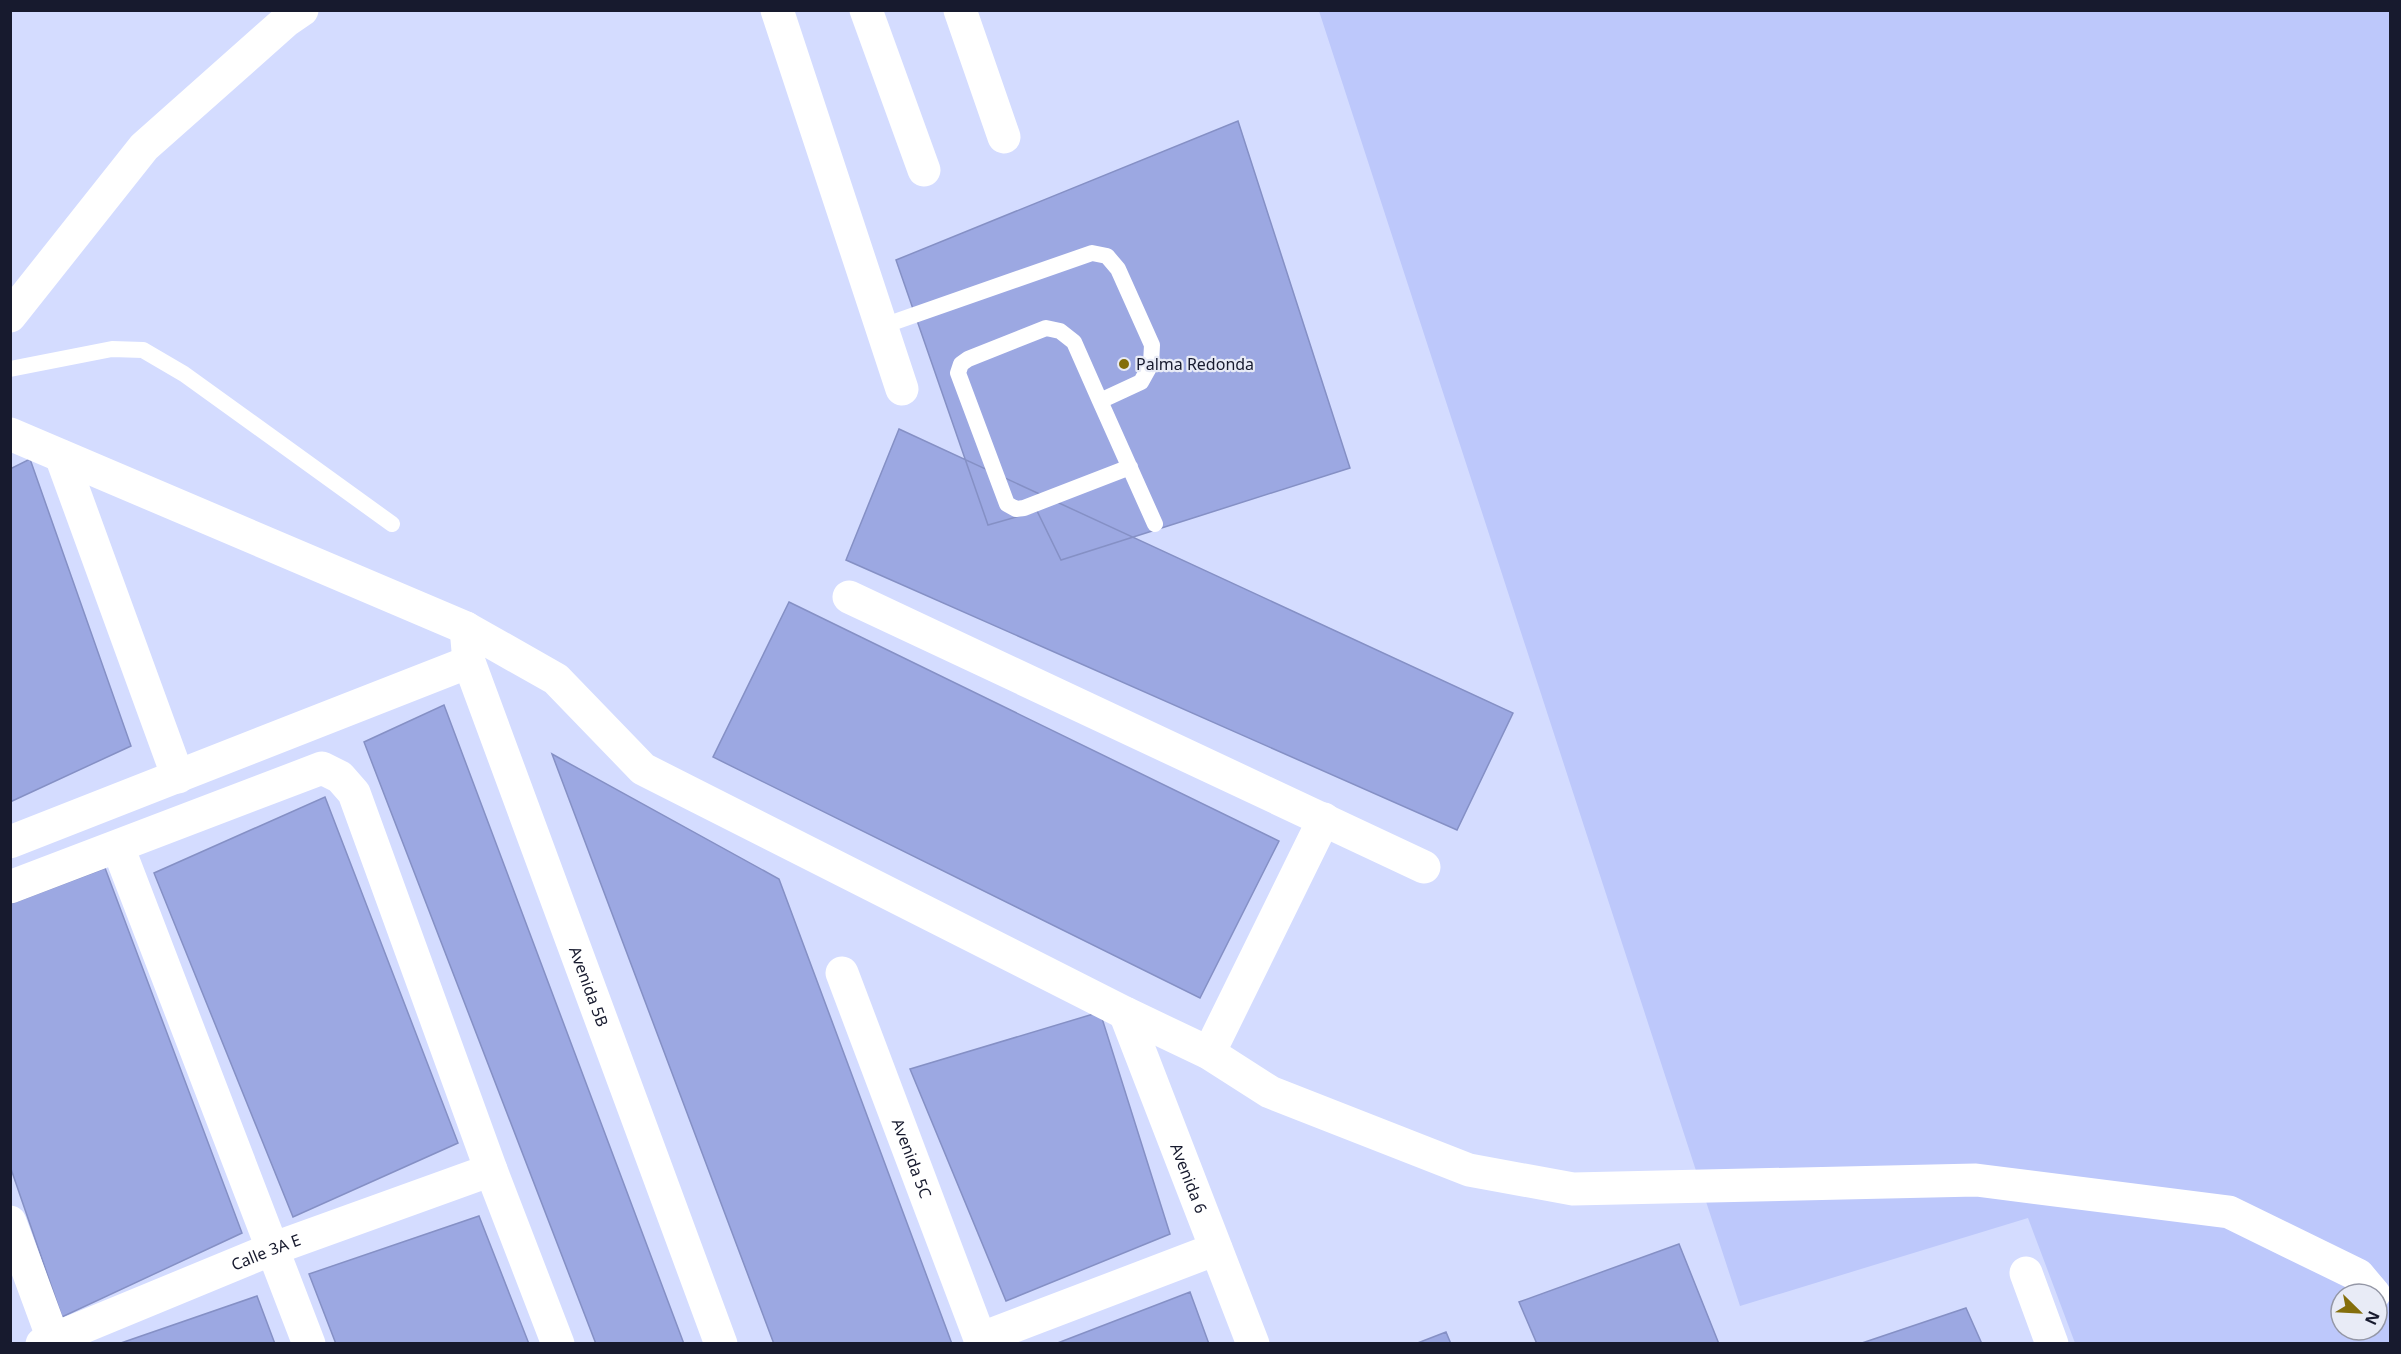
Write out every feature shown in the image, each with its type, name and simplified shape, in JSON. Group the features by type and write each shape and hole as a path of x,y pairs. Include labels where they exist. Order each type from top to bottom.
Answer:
{"street":[{"path":"10,316 144,147 286,21 302,10"},
{"path":"777,10 902,389"},
{"path":"866,10 924,170"},
{"path":"960,10 1004,136"},
{"path":"10,434 466,628 556,679 644,769 1125,1013 1209,1053 1270,1092 1469,1170 1573,1189 1976,1180 2229,1212 2358,1275 2364,1282"},
{"path":"61,456 178,777"},
{"path":"849,597 1424,867"},
{"name":"Avenida 5B","path":"466,628 469,662 721,1344"},
{"path":"10,842 469,662"},
{"path":"10,887 322,768 340,777 354,793 491,1170 558,1344"},
{"path":"1209,1053 1324,819"},
{"path":"118,847 309,1344"},
{"name":"Avenida 5C","path":"842,973 981,1341"},
{"name":"Avenida 6","path":"1125,1013 1253,1344"},
{"name":"Calle 3A E","path":"50,1342 272,1249 491,1170"},
{"path":"10,1222 50,1342"},
{"path":"981,1341 1216,1249"},
{"path":"2026,1273 2052,1344"}],"lane":[{"path":"883,326 1092,253 1107,256 1118,269 1152,345 1151,364 1141,382 1100,401"},
{"path":"1130,467 1024,508 1016,509 1006,504 958,373 961,364 968,359 1046,328 1060,331 1074,342 1130,467 1155,524"},
{"path":"10,369 112,349 143,350 184,374 392,524"}],"shaded area":[{"path":"1319,11 2390,11 2390,1343 2075,1343 2028,1218 1740,1306"}],"building":[{"name":"Palma Redonda","path":"1238,121 1350,468 1061,560 1037,511 988,525 896,260"},
{"path":"899,429 1513,713 1457,830 846,560"},
{"path":"30,459 131,746 10,802 10,469"},
{"path":"789,602 1279,841 1200,998 713,757"},
{"path":"444,705 684,1344 596,1344 364,742"},
{"path":"552,754 779,879 952,1344 774,1344"},
{"path":"325,797 458,1143 293,1217 154,873"},
{"path":"105,868 242,1233 62,1317 10,1166 10,904"},
{"path":"1100,1012 1170,1234 1006,1301 910,1069"},
{"path":"479,1216 529,1344 336,1344 309,1274"},
{"path":"1679,1244 1719,1344 1537,1344 1519,1302"},
{"path":"1190,1292 1209,1344 1055,1344"},
{"path":"257,1296 275,1344 118,1344"},
{"path":"1966,1308 1982,1344 1859,1344"},
{"path":"1446,1332 1451,1344 1415,1344"}],"place":[{"name":"Palma Redonda","path":"1124,364"}]}
